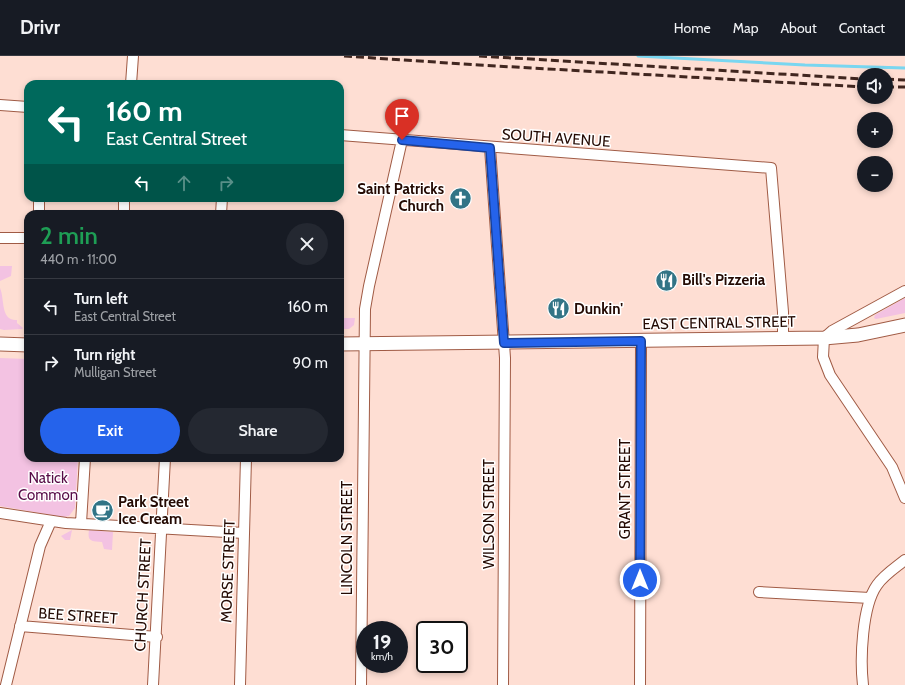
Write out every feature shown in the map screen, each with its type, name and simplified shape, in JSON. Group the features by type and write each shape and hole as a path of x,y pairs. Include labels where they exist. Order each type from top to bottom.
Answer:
{"main road":[{"name":"EAST CENTRAL STREET","path":"344,344 824,338 858,335 905,325"},
{"path":"0,344 24,345"}],"street":[{"path":"131,80 133,56"},
{"path":"0,105 24,107"},
{"name":"SOUTH AVENUE","path":"344,135 490,148 771,168 783,312 783,338"},
{"name":"LINCOLN STREET","path":"361,685 365,309 368,286 402,140"},
{"name":"WILSON STREET","path":"490,148 504,343 503,685"},
{"path":"0,238 24,238"},
{"path":"905,290 832,331 824,338 823,357 830,375 883,453 896,476 905,498"},
{"name":"GRANT STREET","path":"640,685 641,341"},
{"path":"81,523 84,462"},
{"name":"CHURCH STREET","path":"154,685 165,462"},
{"name":"MORSE STREET","path":"240,685 246,462"},
{"path":"0,513 51,521 244,533"},
{"path":"6,685 40,546 51,521"},
{"path":"863,685 862,650 866,616 870,598 882,579 905,560"},
{"path":"759,592 870,598"},
{"name":"BEE STREET","path":"20,626 157,637"}],"green space":[{"path":"0,266 12,266 11,276 0,281"},
{"path":"0,288 5,313 8,317 17,320 17,323 23,328 22,329 0,329"},
{"path":"905,298 905,313 876,319 874,318 875,315"},
{"path":"344,318 355,318 354,325 349,329 344,329"},
{"name":"Natick Common","path":"0,358 24,359 24,462 78,462 75,508 69,516 63,517 0,506"},
{"path":"72,530 70,540 65,540 61,536"},
{"path":"89,530 113,532 112,550 104,549 102,542 91,540 89,537"}],"waterway":[{"path":"638,56 805,65 905,68"}],"railway":[{"path":"344,56 857,87"},
{"path":"479,56 857,79"},
{"path":"893,79 905,80"},
{"path":"893,87 905,87"}],"place":[{"name":"Saint Patricks Church","path":"460,198"},
{"name":"Bill's Pizzeria","path":"666,280"},
{"name":"Dunkin'","path":"559,309"},
{"name":"Park Street Ice Cream","path":"102,511"}],"route":[{"path":"402,140 490,148 504,343 641,341 640,580"}]}
